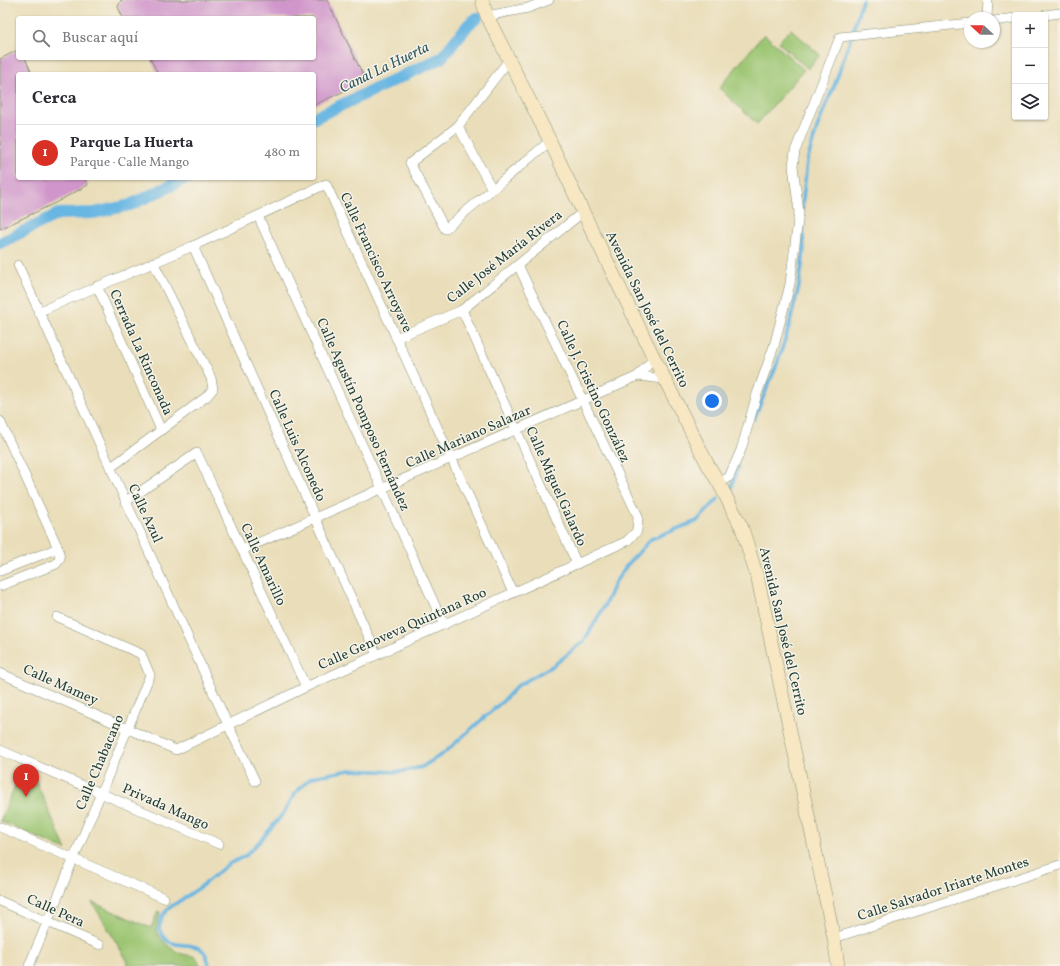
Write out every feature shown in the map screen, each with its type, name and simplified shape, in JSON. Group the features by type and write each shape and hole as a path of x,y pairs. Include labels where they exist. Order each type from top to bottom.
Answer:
{"street":[{"name":"Avenida San José del Cerrito","path":"482,0 487,16 550,140 582,212 664,379 708,466 719,483 742,528 758,580 834,938 838,966"},
{"path":"487,16 528,8 549,0"},
{"path":"987,12 988,0"},
{"path":"1048,15 1060,13"},
{"path":"1000,20 1012,18"},
{"path":"719,483 729,477 741,450 757,394 774,346 790,284 799,212 793,166 795,151 843,37 964,24"},
{"path":"509,60 458,126 410,162 445,229 550,140"},
{"path":"458,126 492,189"},
{"name":"Calle Francisco Arroyave","path":"38,312 193,246 326,184 513,593"},
{"name":"Calle José María Rivera","path":"396,338 462,310 582,212"},
{"name":"Calle Agustín Pomposo Fernández","path":"258,216 444,625"},
{"name":"Calle Luis Alconedo","path":"193,246 377,655"},
{"path":"110,468 206,397 213,389 210,378 153,262"},
{"name":"Calle Azul","path":"18,265 125,502 255,780"},
{"name":"Calle J. Cristino González","path":"518,265 638,516 637,532"},
{"name":"Cerrada La Rinconada","path":"97,286 161,430"},
{"name":"Calle Miguel Galardo","path":"462,310 577,564"},
{"name":"Calle Mariano Salazar","path":"242,550 638,376 654,358"},
{"path":"638,376 664,379"},
{"path":"0,421 58,548 60,559 56,564 0,586"},
{"name":"Calle Amarillo","path":"125,502 198,453 306,687"},
{"name":"Calle Genoveva Quintana Roo","path":"176,750 306,687 627,541 637,532"},
{"path":"0,571 58,548"},
{"name":"Calle Chabacano","path":"29,966 150,675 141,654 57,617"},
{"name":"Calle Mamey","path":"0,673 176,750"},
{"name":"Privada Mango","path":"0,750 219,844"},
{"path":"0,827 164,898"},
{"name":"Calle Salvador Iriarte Montes","path":"834,938 1060,865"},
{"name":"Calle Pera","path":"0,901 100,945"}],"green space":[{"path":"791,29 820,55 808,69 778,42"},
{"path":"764,34 804,70 757,124 719,88"},
{"path":"22,769 33,774 66,850 0,821"},
{"path":"92,902 151,928 158,911 160,912 156,931 161,938 166,944 176,951 196,958 200,966 127,966 128,962"}],"building":[{"path":"121,0 327,0 366,81 316,104 316,72 157,72 151,60 316,60 316,16 122,16 118,7"},
{"path":"16,51 16,60 26,60 31,72 16,72 16,180 85,180 88,185 55,203 0,229 0,59"}],"waterway":[{"path":"802,209 807,161 818,125 852,35 862,0"},
{"name":"Canal La Huerta","path":"316,117 441,58 469,24 477,18"},
{"name":"Canal La Huerta","path":"0,243 58,214 94,213 130,205 183,180"},
{"path":"754,419 776,367 788,330 799,286 804,250 802,217"},
{"path":"730,492 738,467"},
{"path":"209,966 207,957 198,947 172,943 166,940 159,929 162,916 169,908 199,888 227,865 245,856 283,814 296,792 312,777 350,770 399,772 422,767 444,753 503,701 517,686 554,665 584,641 604,607 614,584 627,565 651,539 697,521 718,499"}],"place":[{"name":"Parque La Huerta","path":"26,797"}]}
